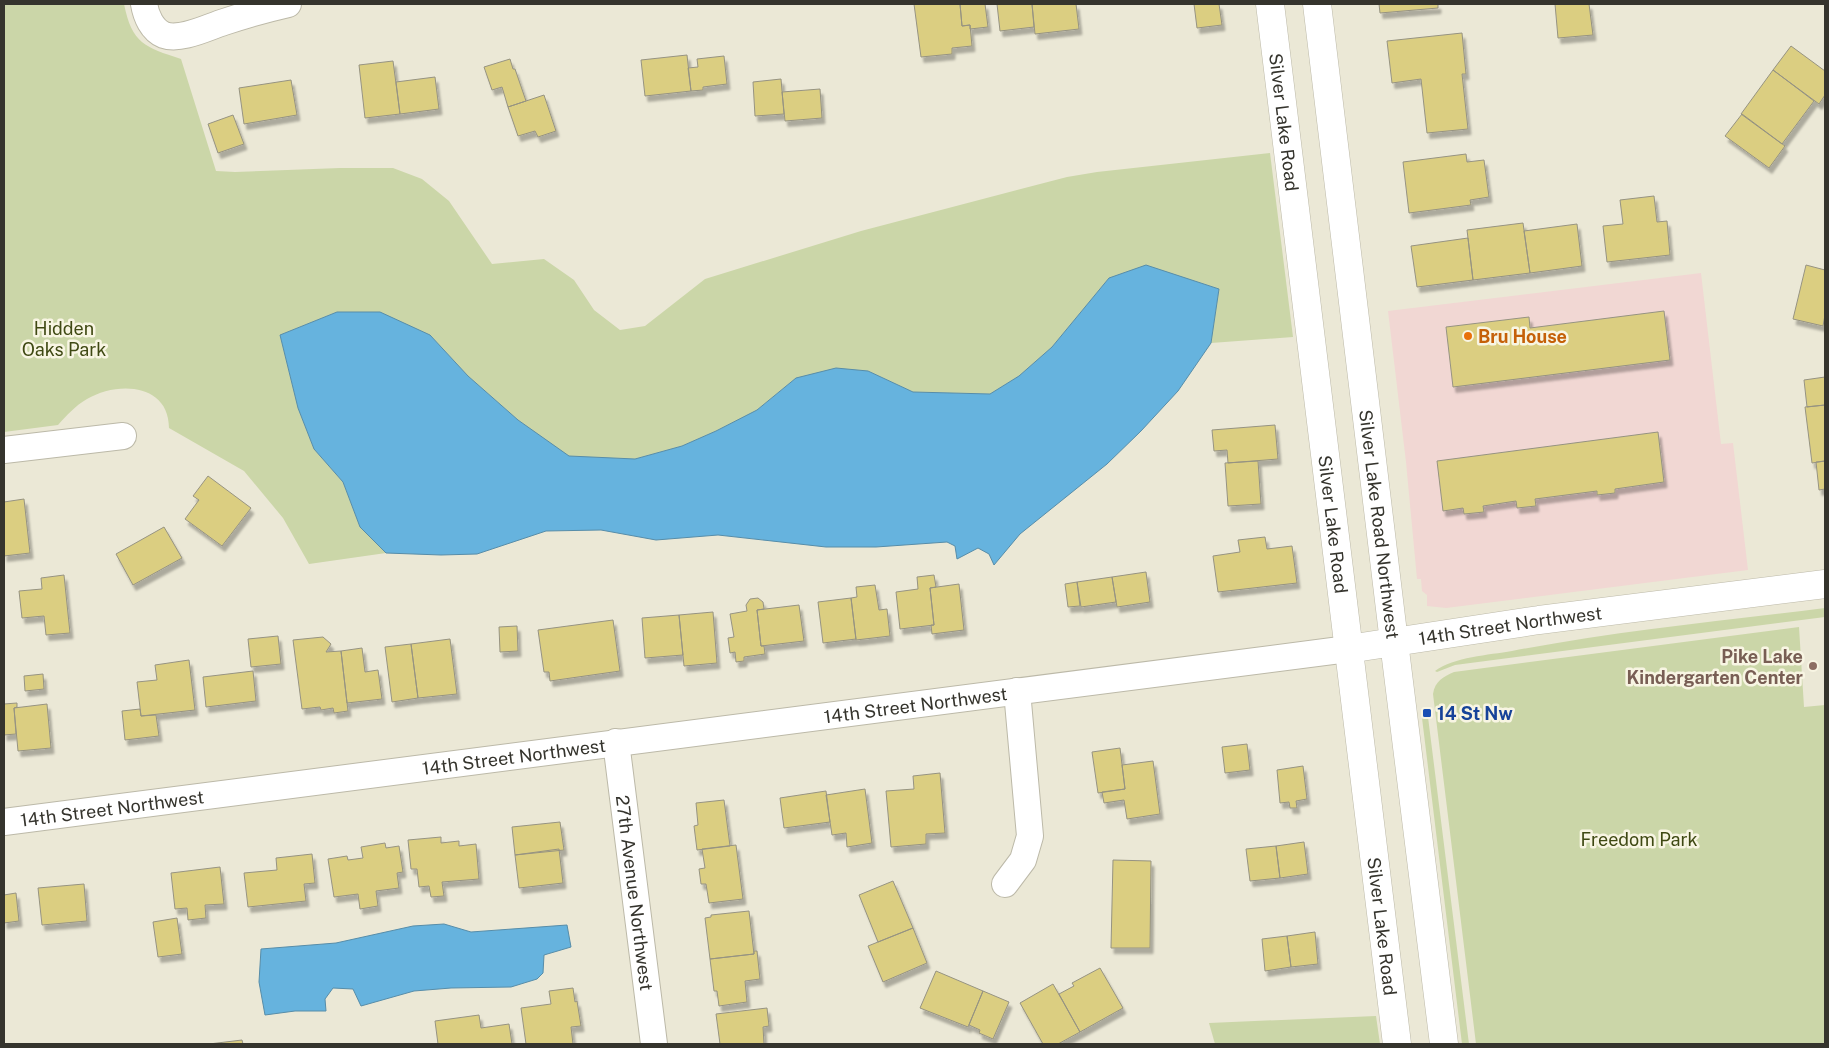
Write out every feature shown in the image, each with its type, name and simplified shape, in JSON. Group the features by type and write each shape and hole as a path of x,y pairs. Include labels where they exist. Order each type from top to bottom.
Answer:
{"main road":[{"name":"Silver Lake Road","path":"1270,4 1397,1044"},
{"name":"Silver Lake Road Northwest","path":"1317,4 1444,1044"},
{"name":"14th Street Northwest","path":"1348,649 1539,620 1825,584"}],"street":[{"path":"144,4 146,15 154,27 165,35 177,36 190,34 224,22 288,4"},
{"path":"4,450 122,436"},
{"name":"14th Street Northwest","path":"4,822 1348,649"},
{"path":"1005,884 1023,860 1030,836 1017,691"},
{"name":"27th Avenue Northwest","path":"616,742 654,1044"}],"shaded area":[{"path":"1701,273 1721,444 1733,443 1748,570 1446,608 1427,606 1427,595 1422,591 1421,579 1417,579 1406,462 1388,311"}],"green space":[{"name":"Hidden Oaks Park","path":"4,4 124,4 131,28 142,42 158,51 181,59 216,171 393,168 422,179 449,201 492,264 544,259 574,280 594,310 620,330 645,326 705,279 861,231 1067,177 1270,153 1293,337 1211,343 1219,289 1187,279 1109,278 1052,347 1019,376 990,394 913,392 868,371 796,378 757,410 716,431 682,446 635,459 569,457 518,420 468,376 430,335 337,312 280,335 298,408 314,449 343,482 360,527 386,553 309,564 283,518 244,471 169,428 167,413 160,402 151,394 126,388 99,393 71,411 58,425 4,432"},
{"path":"1825,608 1825,617 1455,665 1437,672 1435,671 1452,663 1483,655 1551,644 1668,627"},
{"name":"Freedom Park","path":"1799,627 1804,707 1825,705 1825,1044 1476,1044 1433,694 1438,683 1454,672"},
{"path":"1428,717 1469,1044 1462,1044 1422,718"},
{"path":"1376,1016 1380,1044 1215,1044 1209,1023"}],"water":[{"path":"1146,265 1219,289 1211,343 1178,391 1141,431 1107,464 1020,534 994,565 989,554 978,548 957,559 955,546 947,542 876,547 826,547 718,535 656,540 601,530 546,531 477,554 386,553 360,527 343,482 314,449 298,408 280,335 337,312 380,312 430,335 468,376 518,420 569,456 635,459 682,446 716,431 757,410 796,378 836,368 868,371 913,392 990,394 1019,376 1052,347 1109,278"},
{"path":"444,924 471,932 567,925 571,947 544,955 543,973 537,979 511,987 414,991 361,1006 353,989 333,988 325,999 326,1011 295,1011 265,1015 259,982 261,949 336,943 413,926"}],"building":[{"path":"914,4 960,4 962,26 970,25 972,46 952,48 952,54 921,57"},
{"path":"960,4 985,4 988,27 970,29 970,25 962,26"},
{"path":"997,4 1032,4 1034,27 1000,31"},
{"path":"1032,4 1076,4 1079,29 1035,34"},
{"path":"1194,4 1219,4 1222,25 1197,28"},
{"path":"1379,4 1438,4 1438,8 1380,13"},
{"path":"1555,4 1589,4 1593,35 1558,38"},
{"path":"1462,33 1466,74 1462,74 1468,129 1427,133 1421,79 1392,83 1387,41"},
{"path":"1791,46 1825,71 1825,95 1819,104 1773,70"},
{"path":"687,55 691,91 645,96 641,60"},
{"path":"724,56 727,84 703,87 703,90 691,91 688,68 698,67 697,59"},
{"path":"510,59 526,101 508,107 502,87 492,90 484,67"},
{"path":"393,61 400,114 365,118 359,65"},
{"path":"1773,70 1814,101 1782,144 1741,114"},
{"path":"435,77 439,109 400,114 396,82"},
{"path":"781,79 784,114 755,116 753,82"},
{"path":"291,80 297,115 244,124 239,88"},
{"path":"820,89 822,118 785,121 782,92"},
{"path":"544,95 556,131 538,137 535,131 518,136 508,107"},
{"path":"1742,114 1785,146 1769,168 1725,136"},
{"path":"233,115 244,144 218,153 208,124"},
{"path":"1466,154 1467,162 1484,160 1489,197 1470,200 1471,205 1409,213 1403,162"},
{"path":"1654,196 1657,222 1667,221 1670,255 1607,262 1603,226 1623,224 1620,200"},
{"path":"1523,223 1530,273 1473,280 1467,230"},
{"path":"1577,224 1582,266 1530,273 1524,231"},
{"path":"1468,238 1473,280 1417,287 1411,246"},
{"path":"1806,265 1825,270 1825,315 1823,326 1793,319"},
{"path":"1664,311 1670,360 1453,387 1446,327 1529,317 1530,328"},
{"path":"1825,377 1825,405 1807,407 1804,380"},
{"path":"1825,405 1825,461 1812,463 1805,407"},
{"path":"1275,425 1278,459 1228,463 1227,450 1214,451 1212,430"},
{"path":"1658,432 1664,482 1615,489 1615,493 1597,495 1597,491 1535,499 1536,506 1517,508 1516,501 1483,506 1484,512 1464,514 1463,508 1443,511 1437,461"},
{"path":"1258,461 1261,504 1228,506 1225,463"},
{"path":"1825,461 1825,489 1819,490 1816,462"},
{"path":"208,476 251,508 222,546 185,519 199,500 193,496"},
{"path":"24,499 30,553 4,556 4,502"},
{"path":"164,527 182,558 133,585 116,554"},
{"path":"1265,537 1267,549 1292,546 1297,583 1218,592 1213,556 1240,552 1238,540"},
{"path":"1146,572 1150,602 1117,607 1112,577"},
{"path":"64,575 70,633 46,635 44,616 22,618 19,591 42,589 41,578"},
{"path":"934,575 936,587 930,588 934,625 900,629 896,592 918,589 917,577"},
{"path":"1112,577 1116,602 1081,607 1077,582"},
{"path":"1077,582 1080,606 1068,607 1065,584"},
{"path":"959,584 964,630 932,634 931,625 934,625 930,588"},
{"path":"875,585 879,610 887,609 890,636 856,640 851,598 857,597 856,587"},
{"path":"758,598 763,602 764,609 757,610 761,646 764,646 765,654 744,657 744,661 736,662 735,652 730,653 728,638 734,637 730,614 747,611 746,605 750,599"},
{"path":"851,598 856,639 823,643 818,602"},
{"path":"799,605 804,641 761,646 757,610"},
{"path":"713,612 717,663 684,666 679,615"},
{"path":"679,615 683,655 645,658 642,618"},
{"path":"613,620 620,671 550,681 549,672 544,672 538,630"},
{"path":"517,626 518,651 500,652 499,627"},
{"path":"278,636 281,664 251,667 248,639"},
{"path":"323,637 331,644 326,652 341,651 348,711 334,713 333,708 321,710 320,707 302,709 293,640"},
{"path":"450,639 457,694 418,698 411,644"},
{"path":"411,644 418,698 392,702 385,647"},
{"path":"362,648 365,672 378,670 382,699 347,703 341,651"},
{"path":"189,660 195,710 141,716 137,682 157,680 155,665"},
{"path":"253,671 256,701 206,707 203,677"},
{"path":"43,674 44,689 25,691 24,676"},
{"path":"17,703 17,707 14,708 16,734 4,735 4,704"},
{"path":"47,704 51,748 18,751 14,708"},
{"path":"140,709 141,716 156,715 159,736 125,740 122,711"},
{"path":"1247,744 1250,770 1225,773 1222,747"},
{"path":"1120,748 1125,789 1098,793 1092,752"},
{"path":"1153,761 1160,814 1127,819 1124,800 1104,803 1102,792 1125,789 1122,765"},
{"path":"1303,766 1307,799 1296,801 1297,808 1290,808 1289,802 1280,803 1277,770"},
{"path":"940,773 945,833 926,834 926,844 891,847 886,791 914,789 913,776"},
{"path":"865,789 872,843 847,847 846,833 832,835 826,795"},
{"path":"826,791 830,822 784,828 780,798"},
{"path":"724,800 730,846 697,850 694,826 698,825 696,803"},
{"path":"560,822 564,850 515,855 512,827"},
{"path":"441,837 441,843 459,841 459,846 476,844 479,879 442,882 444,896 431,897 429,886 419,887 417,869 411,869 408,840"},
{"path":"1304,842 1308,874 1280,878 1276,846"},
{"path":"385,843 386,848 399,846 403,872 397,873 399,888 376,891 378,906 360,909 358,894 334,897 328,859 347,856 348,860 363,858 361,847"},
{"path":"736,845 743,899 709,903 706,884 701,884 699,869 705,868 702,849"},
{"path":"1276,846 1280,878 1250,881 1246,849"},
{"path":"559,849 563,883 519,888 515,855"},
{"path":"312,854 315,883 304,884 306,901 248,907 244,873 277,870 276,858"},
{"path":"1113,860 1151,861 1150,948 1111,948"},
{"path":"220,867 224,904 205,905 206,918 188,920 187,908 175,909 171,873"},
{"path":"893,881 913,928 878,942 859,895"},
{"path":"84,884 87,921 42,925 38,888"},
{"path":"16,893 19,921 4,923 4,895"},
{"path":"749,911 754,954 710,959 705,918 711,917 711,915"},
{"path":"177,918 182,954 158,957 153,922"},
{"path":"913,928 927,963 883,982 868,946"},
{"path":"1315,932 1318,964 1291,967 1287,936"},
{"path":"1287,936 1291,967 1265,971 1262,939"},
{"path":"754,951 757,951 760,979 745,981 747,1002 719,1006 717,991 714,991 710,959 754,954"},
{"path":"1100,968 1123,1008 1080,1032 1059,994 1074,986 1072,983"},
{"path":"936,971 983,991 968,1027 920,1008"},
{"path":"1053,984 1080,1032 1058,1044 1043,1044 1020,1003"},
{"path":"573,988 581,1026 571,1027 573,1044 526,1044 521,1008 551,1004 549,991"},
{"path":"983,991 1009,1002 993,1039 979,1033 980,1030 969,1025"},
{"path":"767,1008 769,1026 763,1027 764,1044 720,1044 716,1014"},
{"path":"479,1015 481,1028 509,1024 512,1044 438,1044 435,1021"},
{"path":"242,1040 243,1044 209,1044"}],"place":[{"name":"Bru House","path":"1468,336"},
{"name":"Pike Lake Kindergarten Center","path":"1813,666"},
{"name":"14 St Nw","path":"1427,713"}]}
